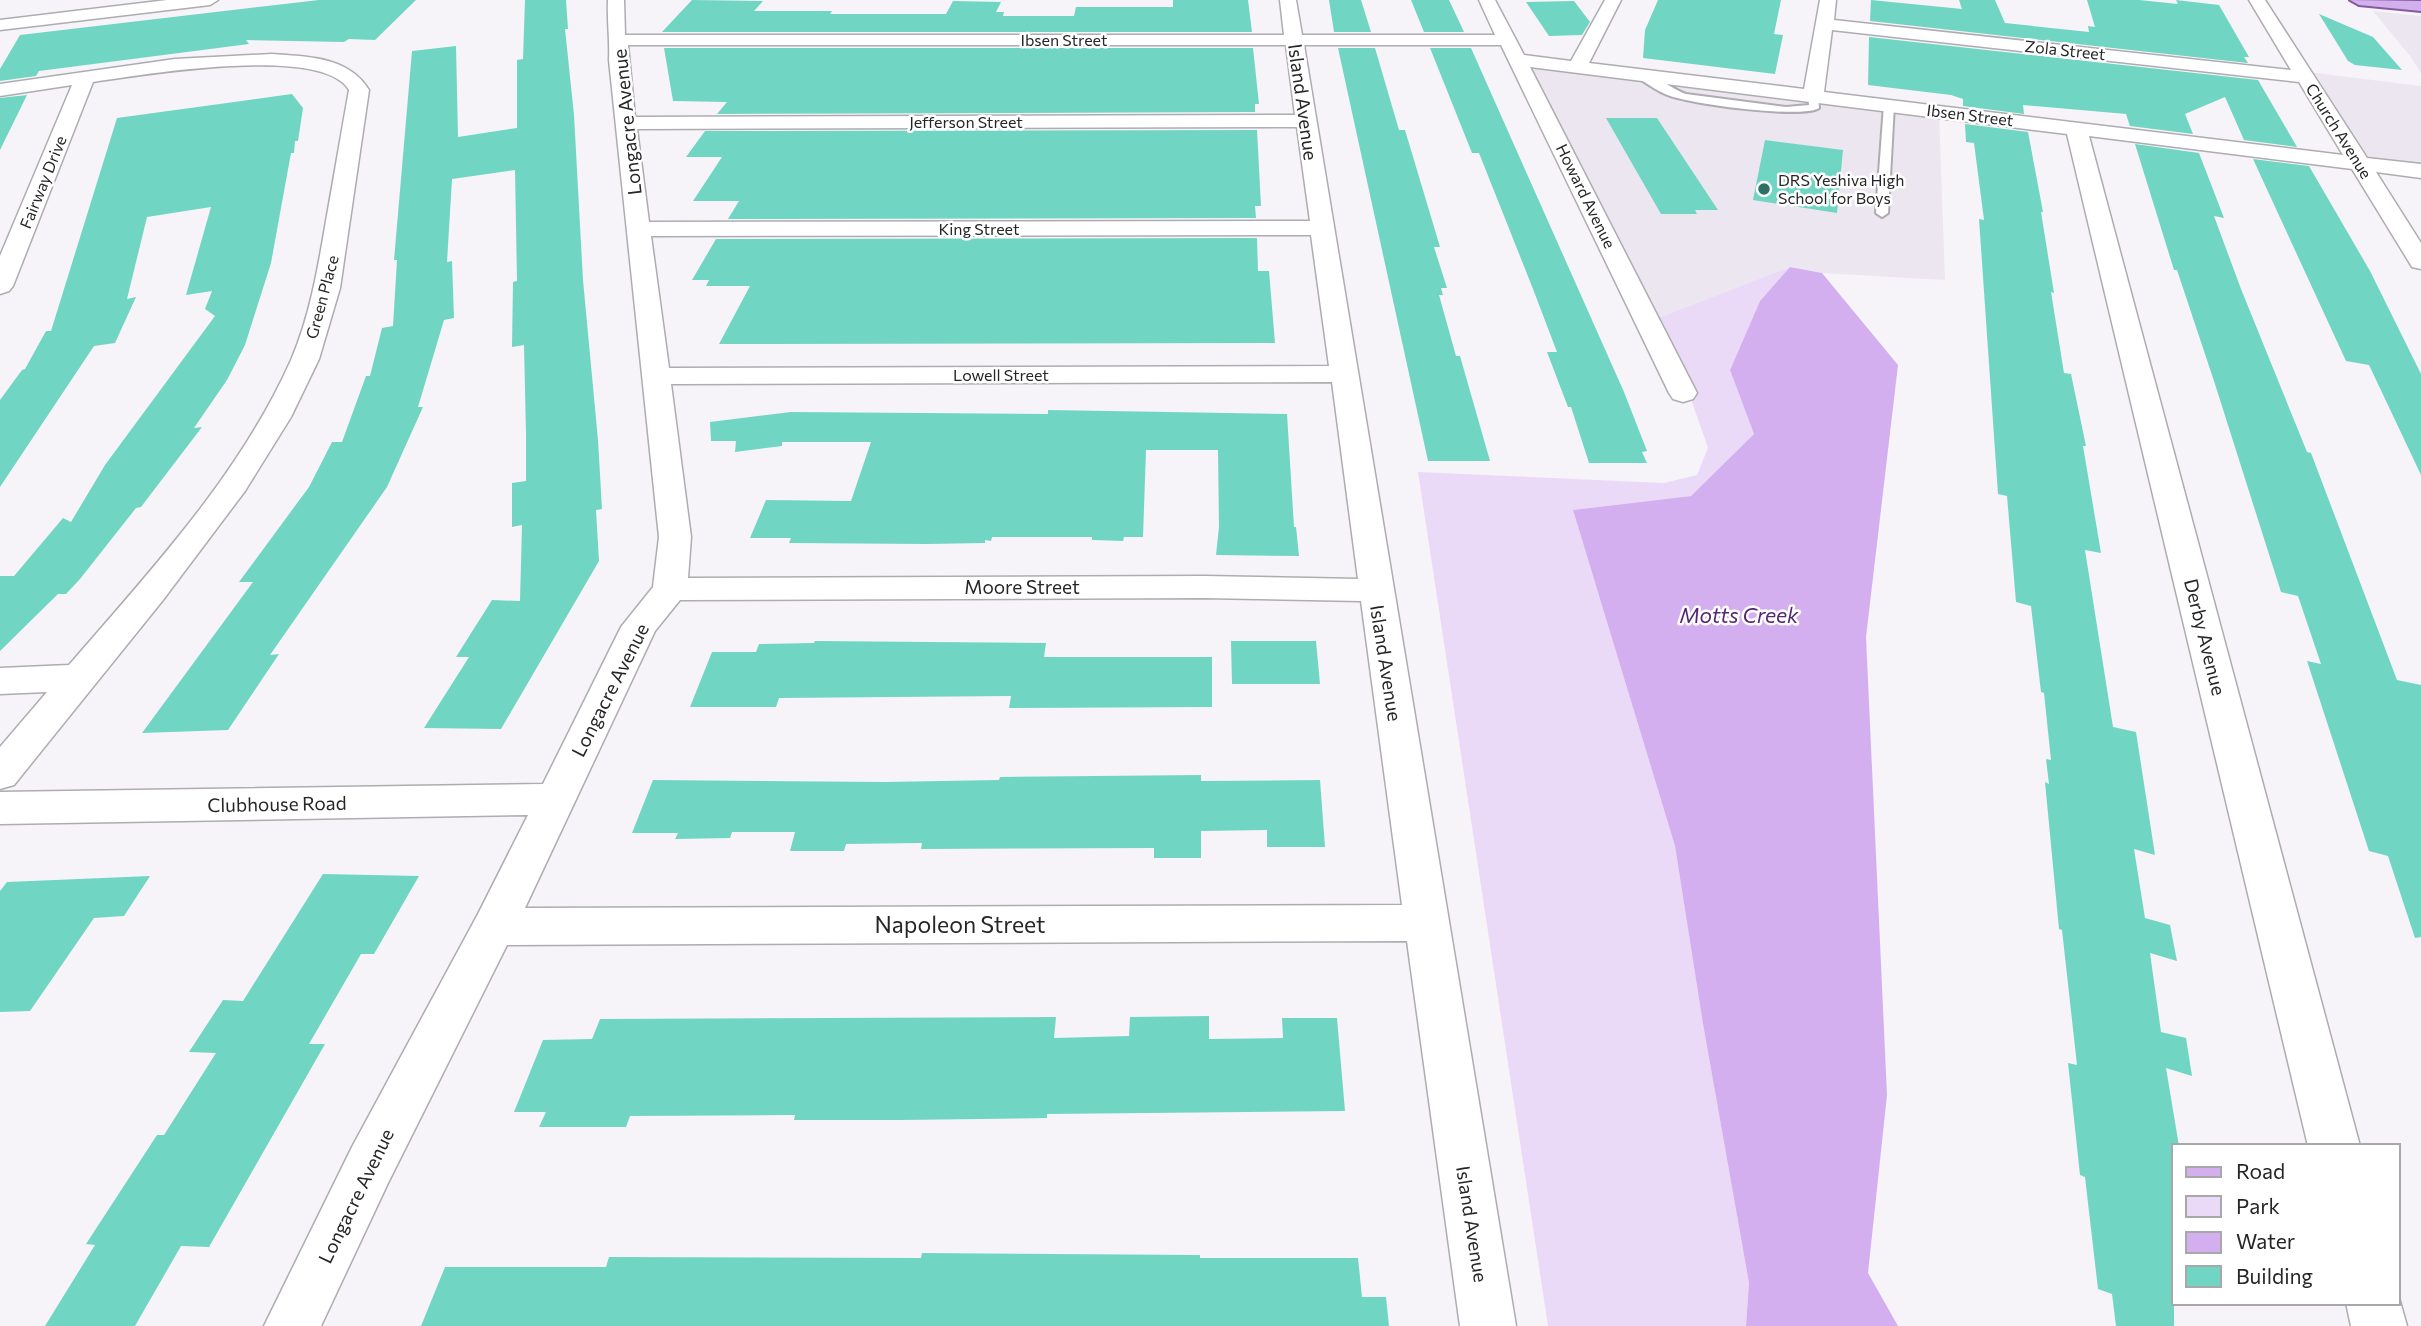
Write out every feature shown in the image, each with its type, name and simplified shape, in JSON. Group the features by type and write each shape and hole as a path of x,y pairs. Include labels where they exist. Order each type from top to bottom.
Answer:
{"main road":[{"path":"2359,0 2421,6"}],"street":[{"path":"0,26 210,0"},
{"name":"Longacre Avenue","path":"292,1326 370,1165 494,927 639,627 670,589 675,537 658,376 618,60 619,40 615,33 616,0"},
{"name":"Island Avenue","path":"1288,0 1488,1326"},
{"name":"Howard Avenue","path":"1487,0 1683,393"},
{"path":"1577,67 1613,0"},
{"path":"1814,96 1829,0"},
{"name":"Church Avenue","path":"2257,0 2421,262"},
{"name":"Zola Street","path":"1826,24 2305,77"},
{"name":"Ibsen Street","path":"619,40 1294,39 1513,50 1577,67 2421,171"},
{"name":"Green Place","path":"0,90 215,62 284,60 318,64 340,71 354,80 359,90 339,201 335,252 327,288 305,359 276,417 234,484 151,592 0,774"},
{"name":"Fairway Drive","path":"0,286 85,78"},
{"name":"Jefferson Street","path":"627,123 1305,121"},
{"name":"Derby Avenue","path":"2076,128 2333,1144"},
{"name":"King Street","path":"638,229 1321,228"},
{"name":"Lowell Street","path":"658,376 1344,374"},
{"name":"Moore Street","path":"670,589 1204,587 1375,590"},
{"path":"0,681 77,678"},
{"name":"Clubhouse Road","path":"0,808 554,799"},
{"name":"Napoleon Street","path":"494,927 1427,923"},
{"path":"2374,1305 2379,1326"}],"lane":[{"path":"1882,213 1889,106"}],"shaded area":[{"path":"2373,11 2421,16 2421,73 2410,56"},
{"name":"DRS Yeshiva High School for Boys","path":"1523,60 1939,111 1945,280 1822,273 1790,267 1653,320"},
{"path":"2300,71 2421,86 2421,168 2356,160"}],"green space":[{"path":"1790,267 1760,301 1730,370 1754,434 1691,496 1573,510 1675,846 1703,1024 1749,1283 1746,1326 1548,1326 1418,472 1664,483 1697,475 1708,448 1687,388 1653,320"}],"water":[{"name":"Motts Creek","path":"1790,267 1822,273 1898,365 1866,637 1887,1095 1868,1273 1898,1326 1746,1326 1749,1283 1703,1024 1675,846 1573,510 1691,496 1754,434 1730,370 1760,301"}],"building":[{"path":"319,0 416,0 375,40 246,40 249,44 39,71 36,76 0,81 0,69 20,35"},
{"path":"525,0 566,0 568,29 565,29 574,115 583,280 598,440 602,509 596,510 599,561 501,729 424,728 469,657 456,657 492,600 520,601 522,525 512,527 512,483 526,481 526,434 524,345 512,347 513,282 517,281 515,170 452,179 447,262 452,261 454,318 444,320 418,407 423,407 387,487 270,655 279,654 228,730 142,733 253,582 239,582 309,487 332,442 342,442 366,376 370,376 382,328 393,326 397,260 394,260 412,51 456,46 458,137 517,128 517,60 523,59"},
{"path":"692,0 763,1 754,11 832,11 830,14 946,14 953,1 1001,2 996,12 1004,12 1003,16 1074,16 1076,7 1173,7 1173,0 1248,0 1252,32 662,32"},
{"path":"1329,0 1361,0 1371,32 1334,32"},
{"path":"1411,0 1449,0 1464,32 1424,32"},
{"path":"1658,0 1781,0 1774,34 1783,35 1775,74 1643,58 1645,30"},
{"path":"1871,0 1962,9 1959,0 1995,0 2005,23 2089,32 2088,26 2095,27 2087,0 2139,0 2178,4 2176,0 2219,5 2249,57 2244,57 2248,63 1870,21"},
{"path":"1574,1 1590,22 1582,35 1549,36 1526,2"},
{"path":"2319,14 2373,37 2402,70 2355,65 2348,61"},
{"path":"1869,37 2258,80 2297,147 2244,140 2225,97 2185,114 2193,134 2130,126 2126,114 2023,105 2024,114 1963,106 1963,99 1951,95 1868,85"},
{"path":"664,48 1253,48 1259,104 1255,104 1255,112 717,114 727,102 673,101"},
{"path":"1338,48 1375,48 1399,130 1405,130 1440,247 1434,247 1447,288 1441,288 1443,295 1439,295 1456,356 1460,356 1490,461 1428,461"},
{"path":"1430,48 1471,48 1624,392 1647,451 1642,452 1647,463 1589,463 1571,407 1568,407 1547,352 1557,352 1533,289 1479,153 1472,153"},
{"path":"292,94 303,108 298,141 295,141 294,153 291,153 271,263 245,345 227,380 194,428 202,427 141,507 136,508 66,594 58,594 0,651 0,576 14,576 63,518 71,522 105,465 215,316 205,309 212,291 186,295 211,207 147,217 127,299 136,297 115,343 94,346 0,487 0,400 25,369 46,331 51,331 117,118"},
{"path":"27,95 0,150 0,98"},
{"path":"1606,118 1657,118 1718,210 1695,210 1697,214 1661,214"},
{"path":"1965,124 2028,132 2043,212 2054,293 2051,292 2064,373 2071,374 2086,446 2083,446 2101,553 2085,550 2113,727 2136,732 2155,855 2134,849 2145,918 2170,925 2177,961 2150,953 2161,1032 2186,1038 2192,1076 2166,1068 2179,1144 2172,1144 2174,1326 2116,1326 2112,1294 2098,1289 2085,1177 2080,1175 2068,1063 2077,1065 2062,930 2059,929 2045,782 2049,784 2046,759 2051,760 2044,693 2041,692 2031,606 2016,602 2007,496 1998,494 1979,219 1984,220 1974,143 1966,142"},
{"path":"1257,130 1261,206 1255,206 1256,218 728,219 739,201 693,201 722,157 686,157 705,131"},
{"path":"1765,140 1843,150 1837,213 1753,200"},
{"path":"2135,144 2199,153 2224,218 2214,216 2241,289 2307,452 2311,453 2397,680 2421,685 2421,937 2415,938 2388,856 2369,851 2307,661 2321,664 2298,596 2281,592"},
{"path":"2253,159 2309,166 2370,271 2421,374 2421,475 2369,365 2346,361"},
{"path":"1257,238 1258,271 1269,271 1275,343 719,344 750,286 706,286 709,280 692,280 716,239"},
{"path":"1048,410 1287,414 1294,527 1299,556 1216,555 1219,527 1218,450 1146,450 1143,537 1124,537 1123,541 1092,540 1092,537 992,537 991,541 985,540 985,543 789,543 791,538 750,538 766,500 851,501 871,442 782,442 782,446 735,452 736,441 711,441 710,422 791,412 1048,414"},
{"path":"815,641 1046,643 1044,657 1212,657 1212,707 1009,708 1011,696 779,698 776,707 690,707 712,652 756,652 759,644"},
{"path":"1231,641 1316,641 1320,684 1232,684"},
{"path":"1201,775 1201,781 1320,780 1325,847 1267,847 1267,830 1201,831 1201,858 1154,858 1154,848 921,849 922,843 846,844 844,851 790,851 795,832 732,832 730,838 675,839 678,833 632,833 653,780 884,782 999,780 1000,777"},
{"path":"323,874 419,876 374,954 361,954 309,1044 325,1044 209,1247 181,1246 135,1326 45,1326 95,1245 86,1244 157,1135 164,1135 216,1053 189,1052 223,1000 243,1001"},
{"path":"150,876 124,916 94,918 30,1011 0,1012 0,891 7,882"},
{"path":"1209,1016 1209,1039 1283,1038 1282,1018 1337,1018 1345,1111 1047,1114 1047,1118 901,1120 794,1120 795,1115 630,1116 626,1127 539,1127 546,1112 514,1112 543,1040 592,1039 600,1019 1056,1017 1054,1038 1129,1036 1130,1017"},
{"path":"922,1253 1358,1258 1362,1297 1386,1297 1389,1326 421,1326 445,1267 606,1267 609,1257 921,1258"}],"place":[{"name":"DRS Yeshiva High School for Boys","path":"1764,189"}]}
